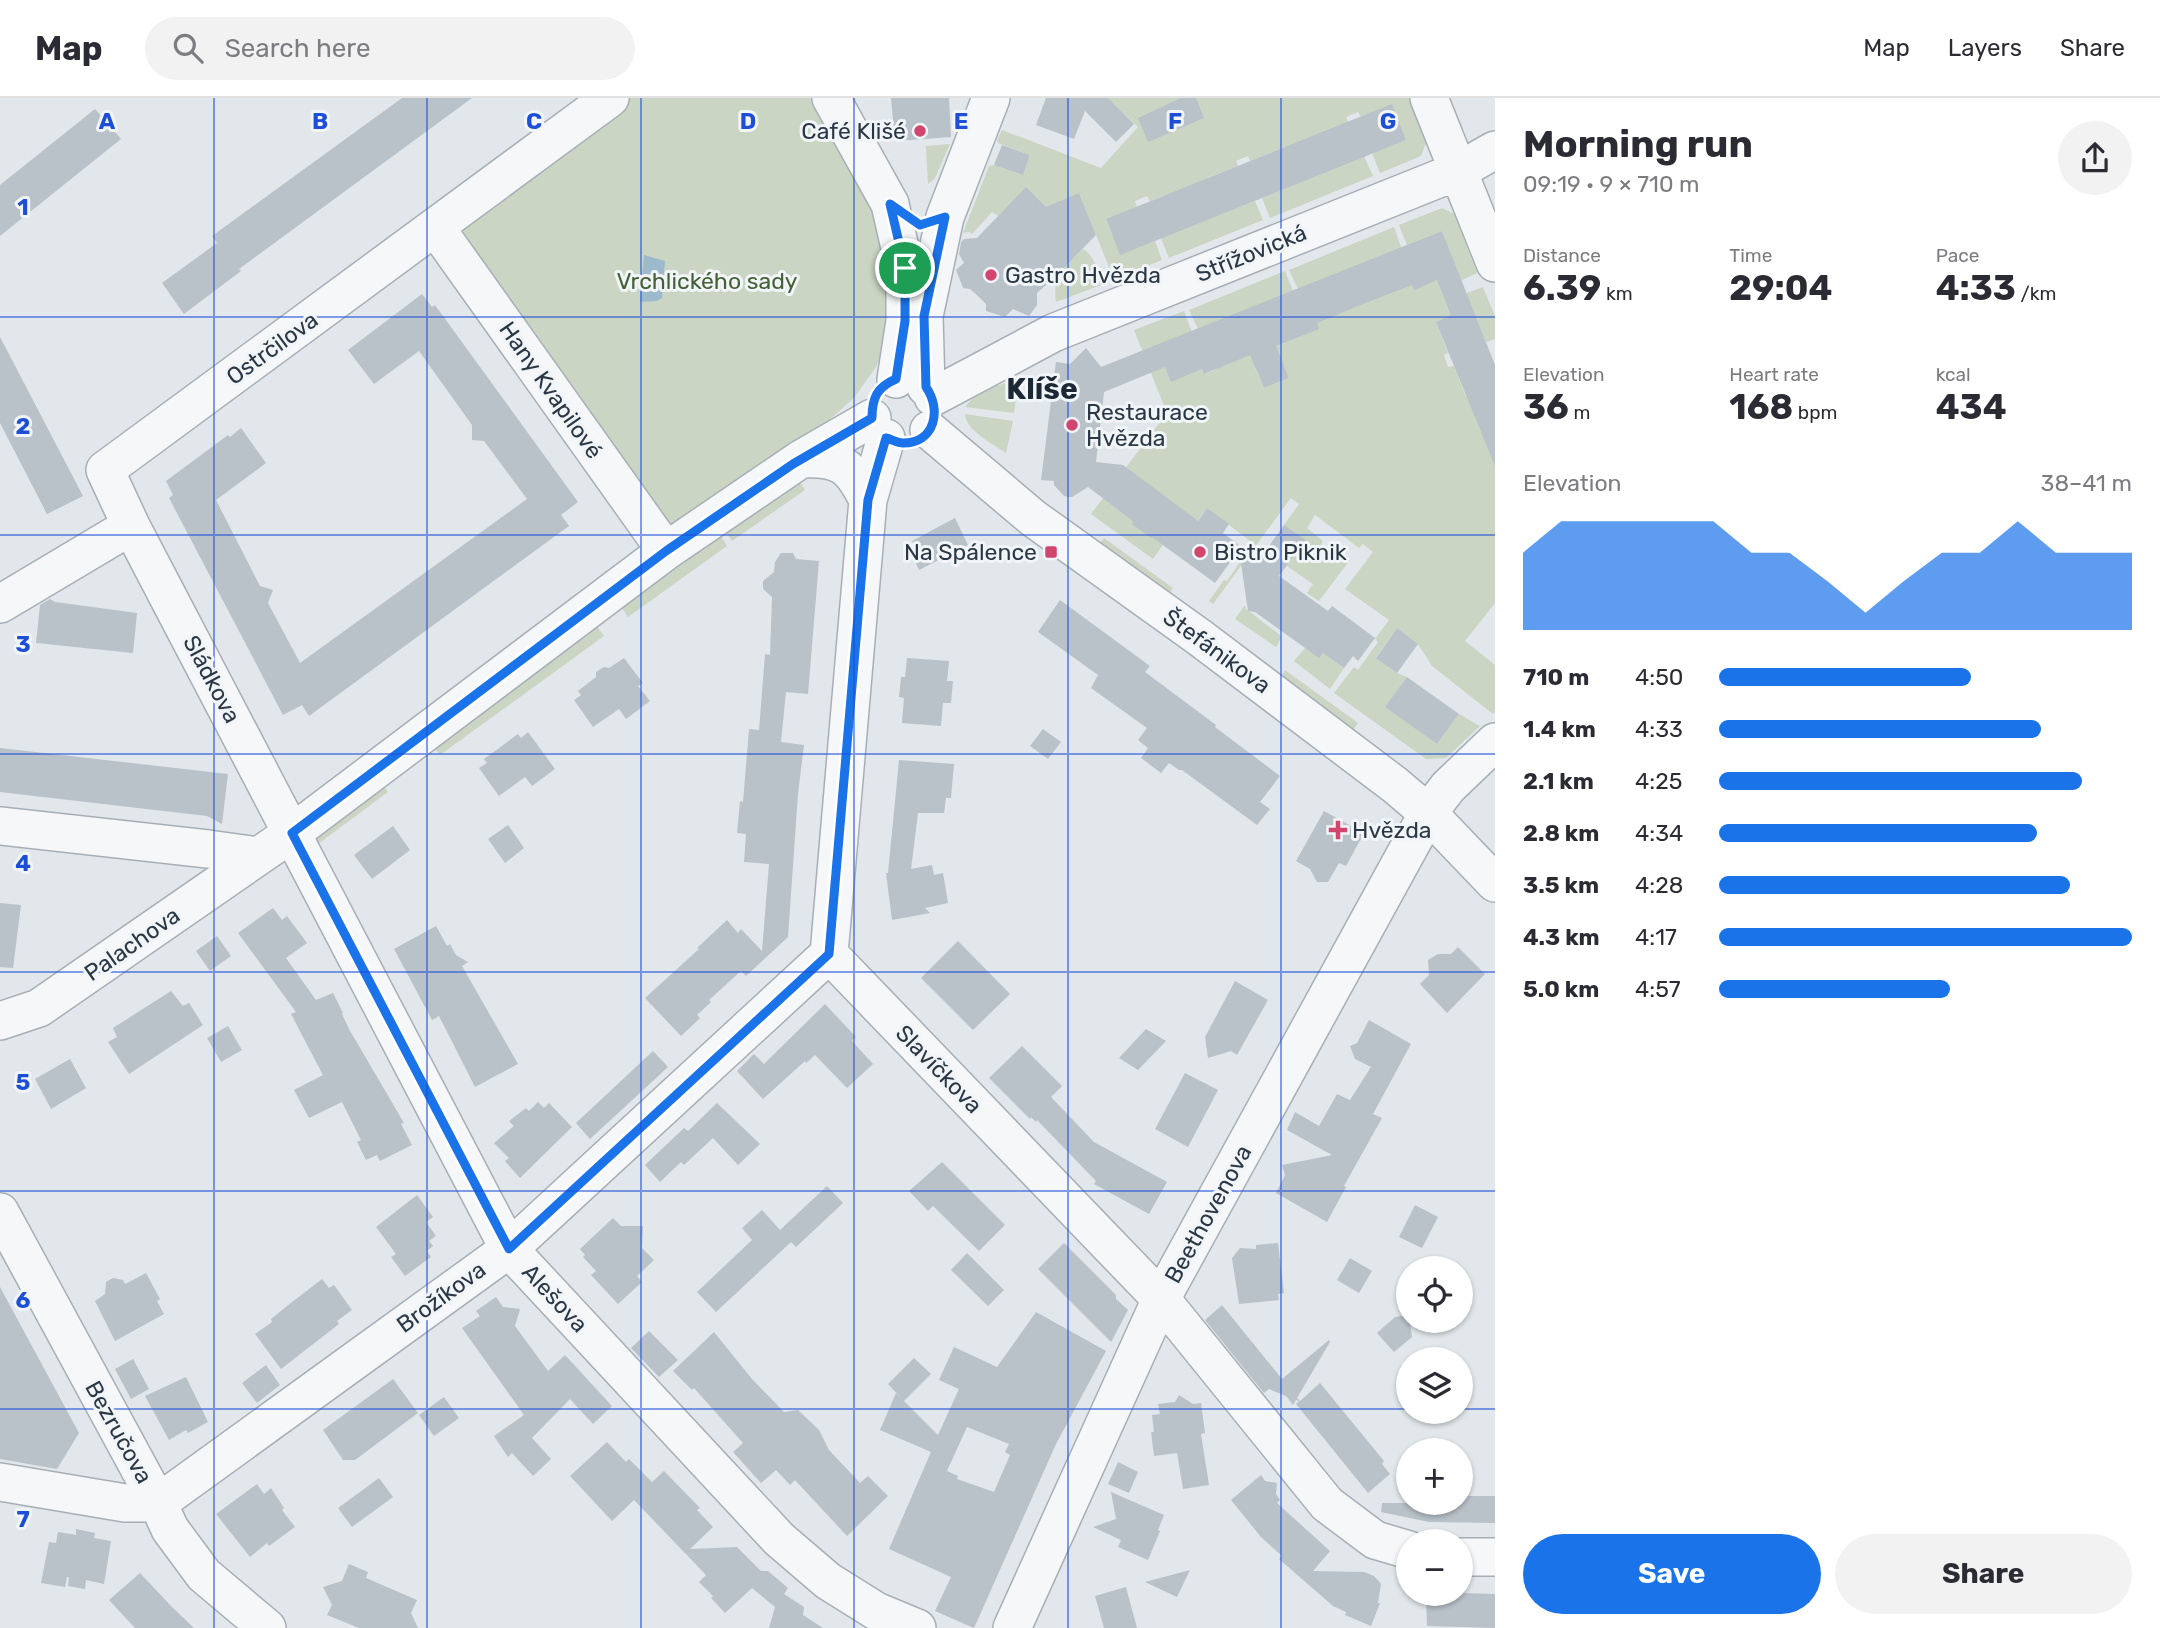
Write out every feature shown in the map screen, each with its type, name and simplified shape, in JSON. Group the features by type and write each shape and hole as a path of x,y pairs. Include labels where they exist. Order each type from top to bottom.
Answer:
{"street":[{"name":"Ostrčilova","path":"131,526 105,470 610,98"},
{"path":"831,98 890,204 905,268 905,321 921,398"},
{"path":"879,428 902,443 919,439 924,316 945,217 991,98"},
{"path":"1429,98 1495,263"},
{"name":"Střížovická","path":"921,398 1053,332 1458,171 1495,150"},
{"path":"890,204 920,225 945,217"},
{"name":"Hany Kvapilové","path":"436,228 666,551"},
{"path":"829,954 868,500 879,428 872,402 878,390 887,383 921,398"},
{"name":"Štefánikova","path":"921,398 1033,518 1221,653 1395,785 1428,813 1495,883"},
{"name":"Palachova","path":"0,1021 39,1008 292,833 666,551 801,459 879,428"},
{"path":"801,459 824,458 848,468 868,500"},
{"path":"0,604 131,526"},
{"name":"Sládkova","path":"131,526 292,833"},
{"path":"1428,813 1448,787 1495,742"},
{"name":"Beethovenova","path":"1012,1628 1161,1299 1428,813"},
{"path":"0,826 258,856"},
{"name":"Alešova","path":"292,833 509,1249 779,1539 828,1581 876,1611 917,1628"},
{"name":"Brožíkova","path":"158,1503 509,1249 829,954"},
{"name":"Slavíčkova","path":"829,954 1161,1299 1327,1504 1376,1540 1396,1546"},
{"name":"Bezručova","path":"0,1212 170,1529 204,1576 267,1628"},
{"path":"0,1482 125,1503 158,1503"},
{"path":"1473,1557 1495,1557"}],"green space":[{"name":"Vrchlického sady","path":"626,98 810,98 887,234 893,324 876,367 854,398 829,420 687,524 673,527 658,521 454,228"},
{"path":"1104,98 1409,98 1426,143 1421,156 1380,173 1372,153 1406,140 1392,105 1361,117 1358,112 1346,117 1373,176 1270,218 1262,198 1296,184 1282,148 1250,161 1248,156 1236,161 1238,166 1207,178 1221,214 1255,201 1263,220 1169,258 1161,238 1181,189 1150,201 1147,196 1135,201 1137,207 1106,220 1120,254 1155,241 1162,260 1114,279 1079,193 1052,213 1026,188 998,216 992,212 972,234 963,233 989,166 994,165 1023,175 1030,155 998,143 1002,130 1101,168 1138,127"},
{"path":"950,144 935,178 928,184 926,146"},
{"path":"1442,208 1454,214 1477,273 1441,290 1446,301 1483,287 1495,316 1495,339 1486,342 1472,307 1436,322 1448,353 1444,355 1448,367 1454,366 1466,397 1495,386 1495,603 1465,641 1495,665 1495,712 1493,714 1432,666 1418,644 1397,628 1376,657 1407,677 1386,707 1437,744 1459,714 1480,726 1446,758 1426,759 1334,693 1354,667 1358,670 1378,642 1375,639 1389,620 1345,589 1373,552 1363,544 1359,548 1315,515 1307,528 1323,541 1315,554 1326,563 1337,551 1350,560 1319,601 1307,593 1313,584 1287,566 1305,541 1284,525 1299,504 1291,498 1213,604 1209,601 1224,580 1227,581 1250,541 1207,508 1174,553 1163,545 1153,559 1091,514 1167,413 1134,330 1184,311 1192,332 1156,346 1171,381 1202,369 1205,374 1217,369 1189,310 1285,271 1293,291 1298,289 1289,270 1394,227 1401,247 1456,267 1442,231 1407,245 1399,225","holes":["1280,357 1289,378 1264,388 1255,368"]},
{"path":"1083,249 1093,260 1101,285 1056,302 1056,284 1061,272"},
{"path":"1019,378 1014,413 965,407 977,393"},
{"path":"965,414 1013,421 1006,453 975,432"},
{"path":"797,478 805,490 732,541 726,532"},
{"path":"720,535 727,546 628,617 622,608"},
{"path":"1104,538 1173,588 1169,594 1100,543"},
{"path":"1245,605 1246,609 1280,635 1276,647 1235,619"},
{"path":"597,626 604,636 440,755 432,745"},
{"path":"1305,648 1323,653 1344,668 1330,689 1294,661"},
{"path":"1285,670 1358,723 1353,730 1281,677"},
{"path":"382,783 388,792 314,847 315,831"}],"water":[{"path":"644,255 665,261 662,298 657,301 640,302"}],"building":[{"path":"402,98 472,98 239,269 241,271 184,314 162,283 217,243 212,236"},
{"path":"891,98 949,98 951,137 895,141"},
{"path":"1046,98 1108,98 1134,124 1116,142 1085,111 1074,139 1036,125"},
{"path":"1181,98 1196,98 1204,118 1148,142 1138,118"},
{"path":"1392,104 1406,140 1120,255 1106,219"},
{"path":"95,109 121,139 0,236 0,185"},
{"path":"1002,145 1030,155 1023,175 994,165"},
{"path":"1026,187 1046,207 1079,193 1096,235 1037,293 1037,305 1029,316 1013,309 1005,317 986,311 986,304 970,289 963,288 956,270 964,263 959,254 961,242 964,239 977,238"},
{"path":"1442,231 1495,365 1495,466 1436,322 1451,315 1437,280 1414,290 1412,285 1363,304 1317,323 1319,329 1276,346 1289,378 1264,388 1250,355 1204,374 1202,369 1171,382 1165,367 1104,392 1096,462 1123,465 1198,521 1207,508 1229,524 1223,533 1259,560 1284,525 1306,540 1279,576 1328,611 1332,606 1375,638 1358,661 1353,656 1344,668 1323,653 1319,658 1255,612 1248,611 1239,550 1215,583 1132,524 1133,521 1088,487 1068,497 1054,485 1054,481 1041,480 1056,362 1070,364 1086,348 1101,367"},
{"path":"422,294 432,307 435,305 578,502 561,515 569,526 309,716 302,705 283,715 169,498 173,495 166,481 241,428 266,463 216,500 260,586 273,590 268,603 300,663 527,499 484,441 472,440 472,425 419,351 374,384 348,350"},
{"path":"0,337 83,496 47,514 0,423"},
{"path":"955,518 968,545 919,570 911,552 917,550 912,541"},
{"path":"781,553 793,553 796,559 819,561 808,694 786,692 781,742 804,745 788,937 746,976 741,971 709,1000 711,1002 697,1015 700,1018 681,1036 645,998 727,920 738,933 741,929 762,951 769,864 744,862 746,834 737,833 740,801 743,802 749,729 759,730 765,654 770,655 772,597 763,589 763,581 774,572 775,562"},
{"path":"50,599 55,602 137,613 133,653 36,643 40,605"},
{"path":"1060,600 1150,666 1145,672 1280,776 1260,802 1270,809 1257,825 1182,770 1169,763 1161,773 1141,758 1148,748 1138,740 1147,728 1091,688 1098,675 1038,632"},
{"path":"1397,628 1418,644 1397,673 1376,658"},
{"path":"624,658 643,683 638,686 650,701 626,719 619,709 593,727 574,700 581,695 578,691 596,677 596,672 604,667 609,668"},
{"path":"907,658 949,661 947,681 953,681 951,703 943,703 941,726 902,723 904,698 899,697"},
{"path":"1407,677 1459,714 1437,744 1385,707"},
{"path":"1043,729 1061,742 1048,759 1030,746"},
{"path":"528,732 555,769 532,786 525,777 499,796 479,768 487,763 484,759 518,734 521,738"},
{"path":"0,748 228,774 222,824 207,816 0,792"},
{"path":"899,760 954,764 951,798 946,798 944,813 918,813 911,869 932,865 934,875 943,873 948,903 925,908 930,913 892,920 886,873"},
{"path":"1324,811 1364,833 1346,866 1339,863 1328,882 1317,882 1310,869 1296,861"},
{"path":"508,825 524,848 505,863 488,839"},
{"path":"393,826 410,850 372,879 354,855"},
{"path":"0,903 21,905 13,968 0,967"},
{"path":"273,908 282,920 287,916 307,943 286,958 316,1000 333,993 349,1029 404,1123 401,1124 412,1145 380,1161 377,1155 366,1160 357,1142 361,1140 342,1102 309,1118 294,1090 323,1075 291,1014 296,1012 238,933"},
{"path":"436,926 447,946 450,944 456,955 468,962 462,966 518,1064 475,1087 439,1016 432,1020 394,949"},
{"path":"217,936 231,956 210,971 196,951"},
{"path":"958,941 1010,994 973,1030 921,978"},
{"path":"1458,947 1485,974 1447,1013 1420,984 1429,975 1428,960 1438,954 1451,954"},
{"path":"1235,981 1268,1000 1237,1055 1231,1051 1208,1058 1205,1037"},
{"path":"171,991 183,1006 189,1003 203,1025 129,1074 108,1042 117,1037 113,1028"},
{"path":"825,1004 856,1037 852,1041 873,1064 847,1088 815,1055 763,1099 737,1071 754,1054 764,1064"},
{"path":"1369,1020 1411,1044 1373,1114 1382,1118 1327,1222 1276,1193 1285,1175 1282,1165 1332,1155 1287,1130 1295,1112 1319,1126 1337,1094 1350,1100 1371,1067 1355,1059 1350,1046 1357,1043"},
{"path":"228,1026 242,1050 221,1062 207,1038"},
{"path":"1146,1029 1166,1041 1138,1070 1119,1058"},
{"path":"1022,1046 1062,1086 1051,1097 1094,1142 1167,1182 1149,1214 1094,1184 1096,1181 1037,1120 1036,1122 1031,1117 1030,1119 989,1078"},
{"path":"653,1051 668,1067 590,1139 576,1123"},
{"path":"70,1059 86,1088 51,1109 35,1079"},
{"path":"1185,1073 1218,1090 1188,1147 1155,1129"},
{"path":"538,1102 544,1108 549,1103 572,1127 520,1178 505,1161 509,1158 494,1143 514,1126 509,1121 526,1108 529,1111"},
{"path":"717,1103 760,1144 738,1165 713,1138 684,1165 681,1162 660,1182 645,1165 684,1128 688,1131"},
{"path":"942,1162 1005,1225 979,1251 933,1206 928,1211 909,1191"},
{"path":"827,1186 843,1203 796,1247 791,1242 716,1312 697,1292 752,1240 742,1228 762,1210 780,1230"},
{"path":"417,1195 433,1217 426,1222 436,1236 429,1241 433,1246 427,1251 431,1257 405,1276 391,1257 396,1254 376,1227"},
{"path":"1415,1205 1438,1217 1422,1248 1399,1237"},
{"path":"613,1218 621,1226 643,1226 642,1248 654,1260 637,1276 642,1282 618,1304 591,1275 596,1271 583,1257 585,1255 580,1249"},
{"path":"1064,1243 1128,1310 1111,1342 1038,1269"},
{"path":"1278,1243 1284,1293 1278,1294 1279,1300 1239,1304 1232,1258 1240,1248 1256,1249 1256,1245"},
{"path":"967,1253 1004,1290 988,1306 951,1270"},
{"path":"1350,1258 1372,1271 1359,1293 1337,1280"},
{"path":"146,1273 160,1299 157,1301 164,1314 115,1341 95,1301 105,1294 106,1282 113,1278 123,1280 125,1284"},
{"path":"322,1279 329,1288 334,1285 352,1310 337,1321 339,1324 281,1369 255,1334"},
{"path":"0,1287 79,1433 57,1469 0,1459"},
{"path":"496,1297 503,1307 520,1309 515,1326 548,1371 565,1355 612,1406 593,1424 570,1399 532,1438 551,1459 533,1476 512,1453 508,1457 494,1436 524,1415 462,1328 480,1316 476,1311"},
{"path":"1222,1305 1282,1379 1329,1340 1297,1398 1300,1401 1320,1383 1384,1461 1382,1464 1390,1474 1368,1493 1296,1404 1299,1401 1296,1400 1293,1405 1286,1396 1269,1389 1264,1393 1205,1320"},
{"path":"1036,1312 1106,1351 1056,1444 974,1628 935,1611 951,1577 889,1549 931,1452 880,1430 896,1393 938,1435 959,1389 939,1380 954,1347 997,1367","holes":["967,1427 1009,1444 1005,1452 1010,1455 994,1492 957,1479 958,1476 947,1471"]},
{"path":"1395,1317 1396,1333 1411,1333 1412,1337 1400,1347 1396,1347 1394,1352 1377,1333"},
{"path":"649,1331 678,1360 659,1377 631,1348"},
{"path":"714,1332 752,1379 784,1412 798,1410 819,1430 829,1450 860,1483 868,1476 888,1496 847,1536 795,1480 790,1485 776,1470 761,1483 733,1452 743,1443 694,1388 692,1390 673,1371"},
{"path":"914,1358 931,1374 904,1401 888,1384"},
{"path":"133,1359 149,1389 131,1399 115,1369"},
{"path":"266,1365 280,1385 257,1403 242,1383"},
{"path":"186,1377 208,1422 169,1440 145,1396"},
{"path":"393,1379 418,1413 355,1460 343,1460 323,1430"},
{"path":"1179,1395 1193,1404 1201,1403 1205,1433 1201,1434 1209,1485 1183,1489 1177,1453 1154,1456 1152,1415 1160,1414 1158,1404 1175,1402"},
{"path":"444,1397 459,1418 434,1436 419,1415"},
{"path":"607,1442 626,1462 629,1459 652,1482 664,1471 700,1508 697,1510 713,1527 690,1549 737,1547 761,1571 768,1571 788,1588 784,1594 804,1607 803,1615 823,1628 769,1628 775,1607 752,1588 725,1613 699,1582 706,1575 634,1500 612,1521 570,1476"},
{"path":"1118,1462 1138,1472 1129,1493 1108,1484"},
{"path":"1261,1475 1265,1481 1277,1483 1276,1494 1280,1500 1277,1503 1330,1551 1313,1571 1364,1572 1374,1576 1381,1584 1380,1603 1371,1626 1345,1615 1346,1612 1333,1606 1279,1559 1282,1556 1261,1537 1231,1500"},
{"path":"379,1478 393,1497 352,1527 338,1508"},
{"path":"257,1484 264,1494 271,1488 284,1508 282,1510 295,1527 269,1546 267,1543 250,1557 216,1514"},
{"path":"1111,1492 1164,1515 1148,1560 1118,1547 1121,1540 1093,1527 1116,1519"},
{"path":"1473,1496 1495,1496 1495,1523 1429,1522 1381,1512 1382,1503 1396,1503 1396,1515 1473,1515"},
{"path":"76,1529 95,1533 94,1538 111,1541 104,1584 86,1580 85,1589 68,1586 69,1577 65,1587 41,1583 49,1542 56,1543 58,1532 76,1535"},
{"path":"349,1564 368,1572 366,1578 417,1600 411,1613 418,1628 359,1628 327,1615 332,1605 323,1587 342,1581"},
{"path":"1190,1570 1177,1597 1145,1582"},
{"path":"140,1573 194,1628 135,1628 109,1600"},
{"path":"1126,1587 1137,1628 1104,1628 1095,1596"},
{"path":"1473,1593 1495,1594 1495,1628 1427,1626 1426,1606 1473,1606"}],"place":[{"name":"Café Klišé","path":"920,131"},
{"name":"Gastro Hvězda","path":"991,275"},
{"name":"Restaurace Hvězda","path":"1072,425"},
{"name":"Na Spálence","path":"1051,552"},
{"name":"Bistro Piknik","path":"1200,552"},
{"name":"Hvězda","path":"1338,830"}],"district":[{"name":"Klíše","path":"1042,389"}],"route":[{"path":"890,204 920,225 945,217 924,316 926,387 933,397 936,414 929,430 919,439 902,443 886,438 868,500 829,954 509,1249 292,833 666,551 793,464 872,418 872,402 878,390 896,379 905,321 905,268 890,204"}]}
